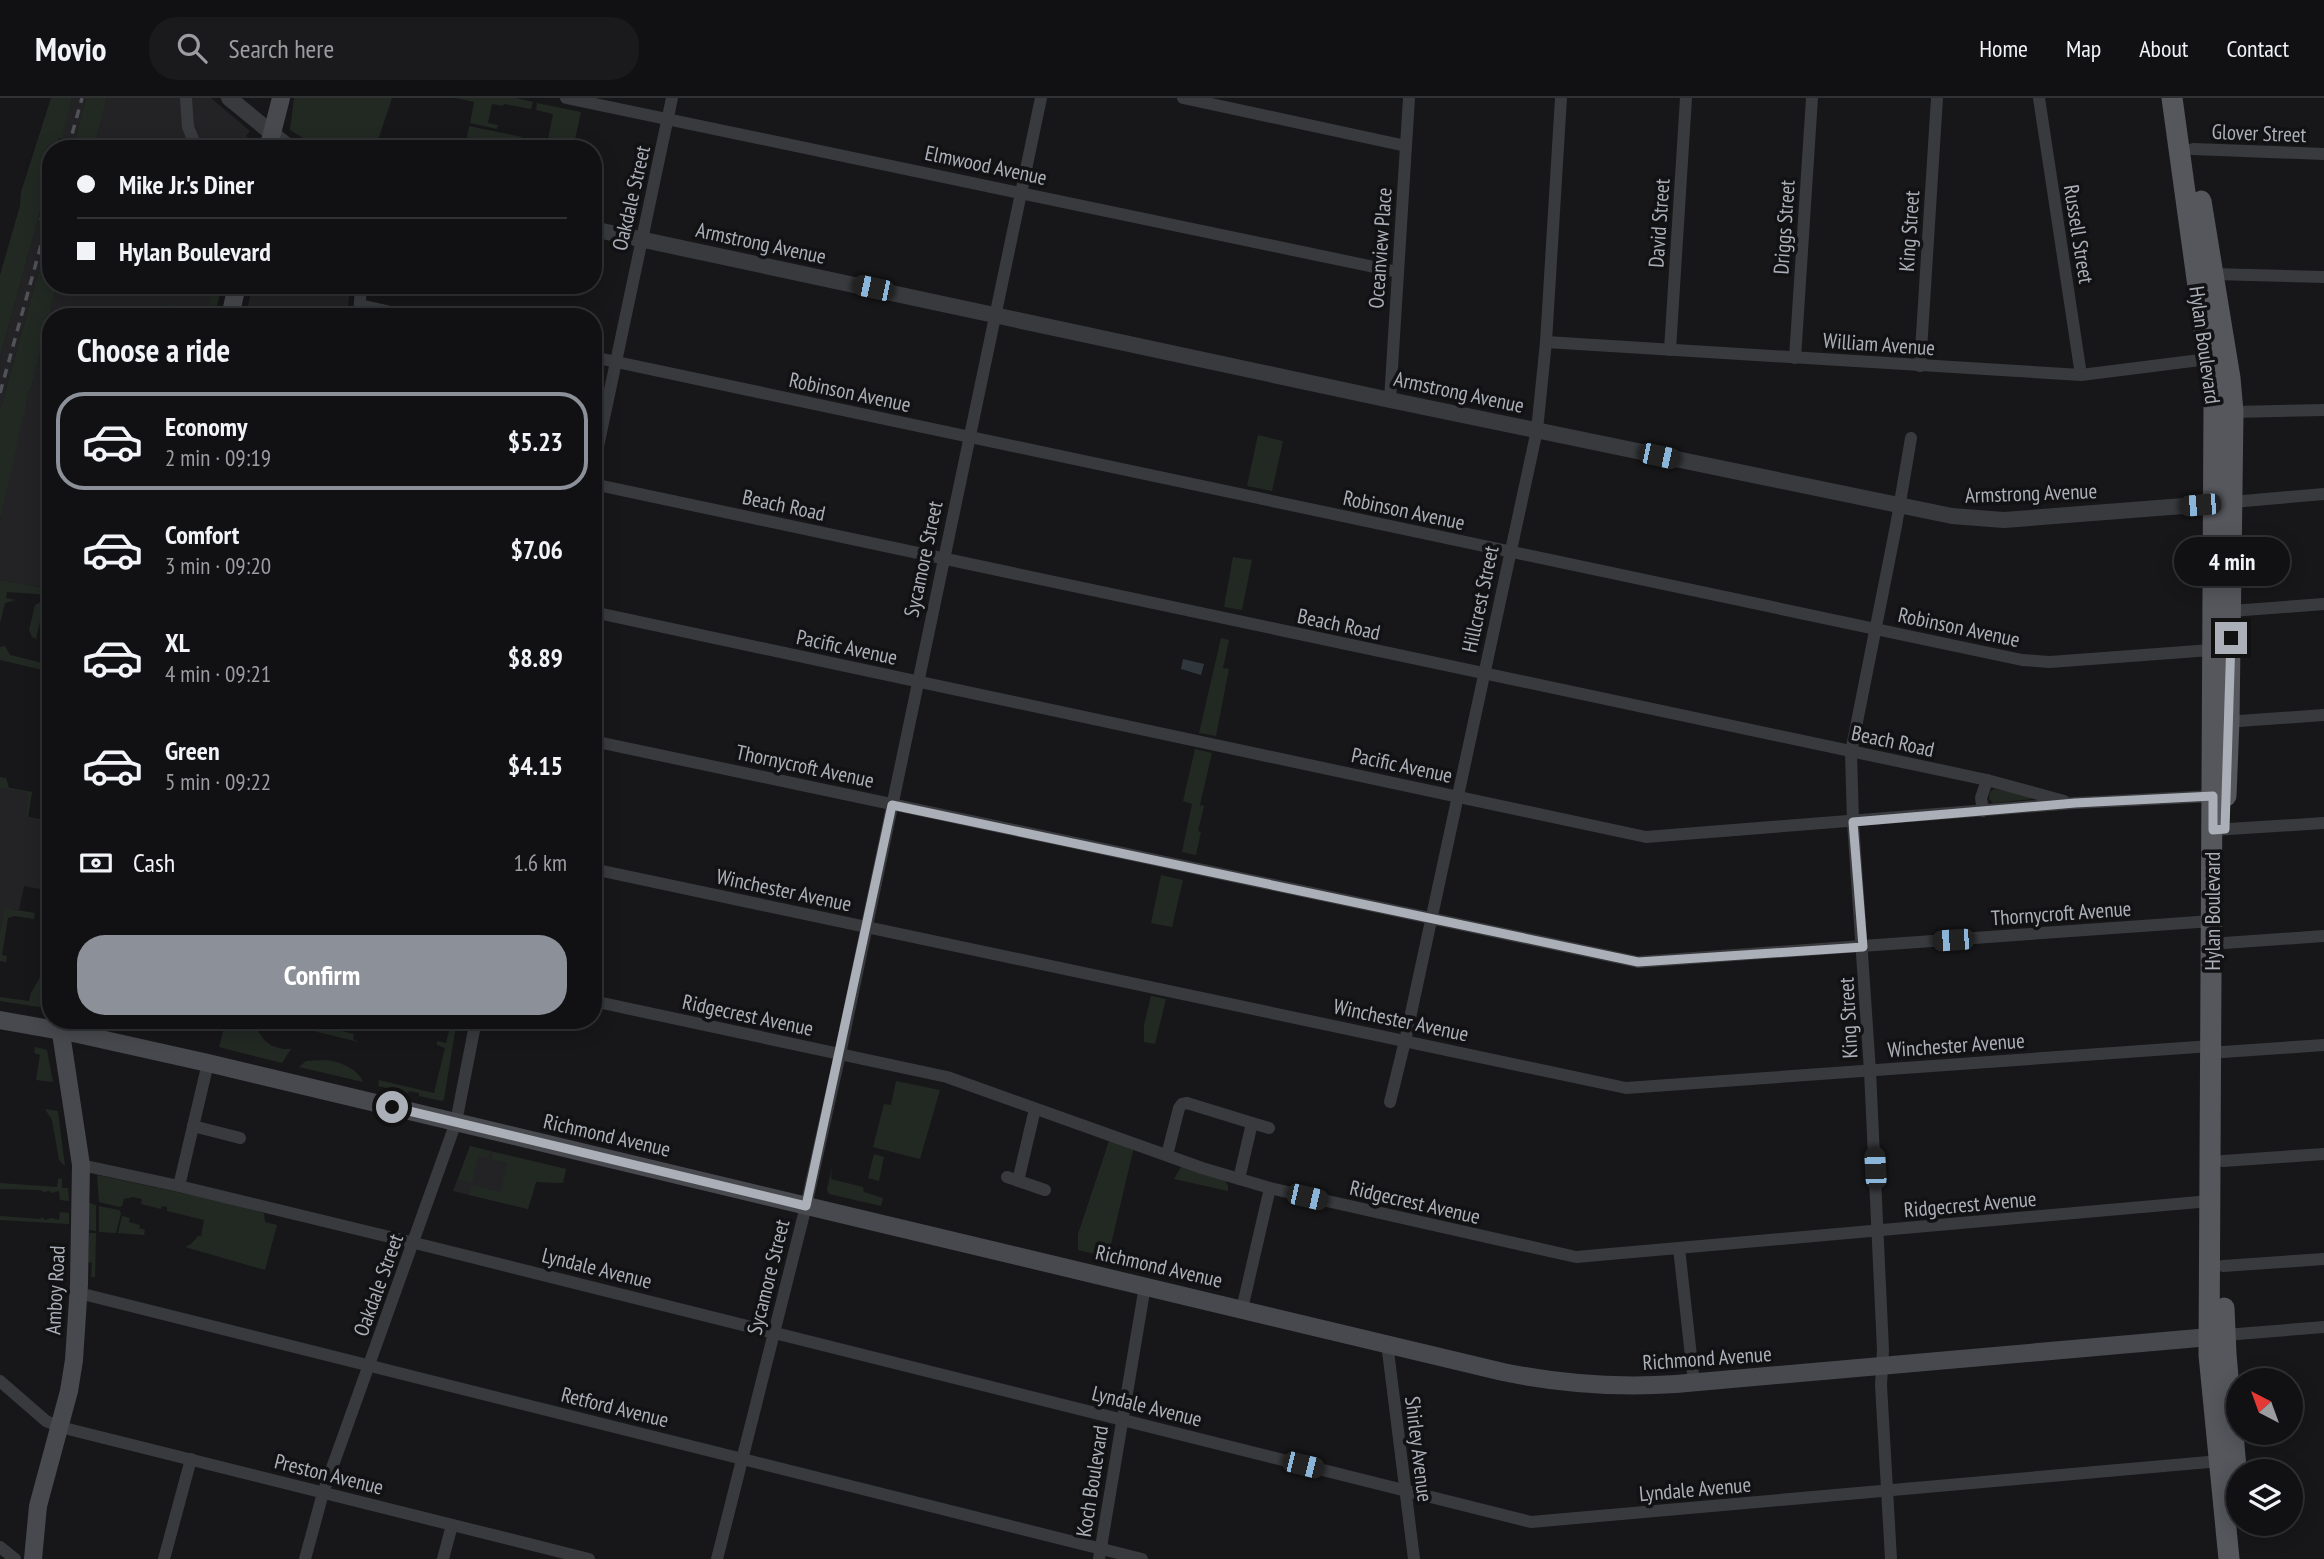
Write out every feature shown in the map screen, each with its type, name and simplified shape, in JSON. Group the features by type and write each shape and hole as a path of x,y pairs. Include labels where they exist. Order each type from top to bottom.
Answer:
{"main road":[{"path":"270,140 281,98"},
{"name":"Hylan Boulevard","path":"2172,98 2214,402 2231,611 2213,796 2219,829 2211,920 2223,1161 2223,1266 2217,1336 2209,1356 2229,1559"},
{"name":"Hylan Boulevard","path":"2185,98 2233,412 2211,650 2220,722 2219,829 2224,943 2210,1201 2217,1336 2234,1459"},
{"name":"Richmond Avenue","path":"0,1020 42,1024"},
{"name":"Amboy Road","path":"33,1559 38,1506 60,1427 74,1360 79,1293 81,1166 61,1029"},
{"name":"Richmond Avenue","path":"76,1029 806,1206 1520,1375 1573,1384 1629,1386 1694,1383 2217,1336"},
{"path":"2242,1536 2244,1559"}],"street":[{"path":"186,98 188,127 193,140"},
{"path":"229,98 269,140"},
{"name":"Elmwood Avenue","path":"566,98 1398,272"},
{"name":"Oakdale Street","path":"602,426 672,98"},
{"name":"Sycamore Street","path":"717,1559 806,1206 840,1054 1041,98"},
{"path":"1183,98 1406,146"},
{"name":"Oceanview Place","path":"1391,400 1409,98"},
{"name":"Hillcrest Street","path":"1390,1102 1536,430 1546,342 1561,98"},
{"name":"David Street","path":"1670,349 1686,98"},
{"name":"Driggs Street","path":"1795,358 1812,98"},
{"name":"King Street","path":"1920,366 1937,98"},
{"name":"Russell Street","path":"2039,98 2081,375"},
{"name":"Glover Street","path":"2193,149 2324,154"},
{"name":"Armstrong Avenue","path":"602,231 1900,507 1992,520 2324,494"},
{"path":"2213,274 2324,277"},
{"name":"William Avenue","path":"1546,342 2081,375 2208,359"},
{"name":"Robinson Avenue","path":"602,359 2031,662 2211,650"},
{"path":"2233,412 2324,410"},
{"name":"King Street","path":"1891,1559 1878,1232 1863,947 1853,822 1852,752 1911,438"},
{"name":"Beach Road","path":"602,486 1987,780 2075,803"},
{"path":"2231,611 2324,604"},
{"name":"Pacific Avenue","path":"602,614 1646,836 2075,803 2213,796"},
{"path":"2220,722 2324,715"},
{"name":"Thornycroft Avenue","path":"602,743 1638,962 2211,920"},
{"path":"1983,811 1981,798 1987,780"},
{"path":"2219,829 2324,823"},
{"name":"Winchester Avenue","path":"602,871 1626,1088 2217,1049 2324,1045"},
{"path":"2224,943 2324,936"},
{"name":"Ridgecrest Avenue","path":"602,1003 947,1077 1167,1155 1270,1188 1576,1257 2210,1201"},
{"name":"Oakdale Street","path":"305,1559 323,1493 456,1122 474,1029"},
{"path":"179,1186 208,1063"},
{"path":"1167,1155 1182,1104 1187,1103 1269,1128"},
{"path":"1035,1109 1013,1179 1045,1190"},
{"path":"1239,1179 1252,1123"},
{"path":"193,1126 240,1138"},
{"path":"2223,1161 2324,1154"},
{"name":"Lyndale Avenue","path":"81,1166 179,1186 414,1243 1537,1522 2220,1461"},
{"path":"1242,1309 1270,1188"},
{"path":"1679,1248 1694,1383"},
{"path":"2223,1266 2324,1259"},
{"name":"Koch Boulevard","path":"1100,1554 1145,1286"},
{"name":"Retford Avenue","path":"79,1293 742,1459 1100,1554 1142,1559"},
{"name":"Richmond Avenue","path":"2217,1336 2324,1327"},
{"name":"Shirley Avenue","path":"1387,1343 1414,1559"},
{"name":"Preston Avenue","path":"0,1381 46,1421 60,1427 581,1558"},
{"path":"164,1559 191,1459"},
{"path":"443,1559 452,1525"},
{"path":"0,1547 15,1559"}],"shaded area":[{"path":"51,98 72,98 62,138 42,140 42,205 0,357 0,275 20,206 21,192"},
{"path":"72,98 86,98 75,140 60,140"},
{"path":"86,98 107,98 96,140 75,140"},
{"path":"107,98 211,98 250,131 246,136 250,140 96,140"},
{"path":"294,98 392,98 378,140 306,140 290,130"},
{"path":"456,98 516,98 533,102 531,109 492,104 488,123 498,125 497,129 470,123 474,102"},
{"path":"537,103 581,112 575,140 548,140 553,114 536,110"},
{"path":"469,126 522,137 521,140 466,140"},
{"path":"42,205 42,260 0,410 0,357"},
{"path":"42,260 42,294 55,294 51,308 42,308 42,345 29,390 0,521 0,410"},
{"path":"55,294 220,294 216,308 51,308"},
{"path":"211,294 220,294 216,308 208,308"},
{"path":"251,294 349,294 348,308 247,308"},
{"path":"170,304 186,308 169,308"},
{"path":"42,345 42,587 0,580 0,521 21,420"},
{"path":"1258,435 1283,441 1272,491 1247,486"},
{"path":"1233,557 1252,560 1242,610 1224,607"},
{"path":"0,580 42,587 42,594 7,592 6,598 16,600 5,603 0,623"},
{"path":"42,601 42,615 36,638 38,640 32,637 29,630 35,605"},
{"path":"1221,638 1229,640 1223,668 1229,669 1216,736 1199,733"},
{"path":"5,646 10,655 42,663 42,670 0,660 0,647"},
{"path":"1183,659 1204,664 1201,675 1181,669"},
{"path":"1195,749 1212,753 1200,805 1204,806 1196,855 1182,852 1192,804 1183,801"},
{"path":"0,777 6,778 9,788 32,792 28,817 42,821 26,818 28,793 0,788"},
{"path":"0,786 32,792 28,817 42,819 42,889 24,886 19,910 4,909 0,932"},
{"path":"1994,789 2028,795 2031,799 1993,803 1989,799 1990,792"},
{"path":"1161,875 1183,880 1172,927 1151,923"},
{"path":"4,908 35,913 34,919 14,916 8,918 2,955 7,956 6,962 0,961 0,932"},
{"path":"42,977 42,1006 0,1001 0,997 29,1001 31,993"},
{"path":"1151,996 1166,999 1155,1044 1144,1042 1144,1025"},
{"path":"224,1029 258,1029 267,1043 278,1048 291,1049 282,1063 219,1047"},
{"path":"333,1029 354,1034 353,1039 359,1042 313,1031"},
{"path":"450,1029 456,1029 442,1101 419,1096 419,1093 378,1086 379,1080 434,1093 445,1048 437,1045 437,1041 446,1043"},
{"path":"35,1047 47,1050 53,1082 36,1080 40,1055 34,1053"},
{"path":"326,1060 348,1067 361,1077 363,1082 299,1067 306,1061"},
{"path":"896,1081 940,1090 920,1159 873,1147 884,1104 891,1105"},
{"path":"45,1109 58,1111 65,1166 59,1160 52,1120"},
{"path":"1109,1141 1134,1147 1108,1257 1078,1250 1078,1234"},
{"path":"470,1146 566,1169 563,1183 536,1182 528,1209 453,1191"},
{"path":"470,1146 490,1151 488,1158 478,1156 472,1183 458,1179"},
{"path":"493,1152 566,1169 563,1183 536,1182 528,1209 469,1195 471,1185 500,1192 507,1163 492,1159"},
{"path":"874,1154 884,1157 879,1181 868,1178"},
{"path":"832,1167 831,1179 863,1187 864,1192 883,1198 881,1206 829,1194 827,1190"},
{"path":"1181,1167 1225,1180 1228,1191 1174,1179"},
{"path":"97,1175 264,1213 265,1222 277,1225 265,1270 185,1247 201,1236 204,1220 167,1211 167,1207 162,1206 161,1209 141,1204 142,1199 133,1197 124,1199 119,1207 99,1202"},
{"path":"62,1178 62,1188 68,1188 69,1201 60,1200 59,1191 52,1193 41,1190 0,1189 0,1183 57,1187 58,1179"},
{"path":"89,1203 96,1205 96,1231 89,1230"},
{"path":"99,1206 119,1210 121,1213 116,1233 99,1232"},
{"path":"60,1212 69,1213 69,1224 0,1220 0,1216 59,1220"},
{"path":"122,1216 130,1218 129,1222 140,1225 139,1228 145,1230 144,1235 118,1233"},
{"path":"89,1233 96,1233 95,1277 91,1277 92,1263 88,1262"}],"railway":[{"path":"70,140 82,98"},
{"path":"0,393 42,241"}],"route":[{"path":"392,1107 806,1206 892,805 1638,962 1863,947 1853,822 2075,803 2213,796 2213,830 2225,829 2231,638"}]}
